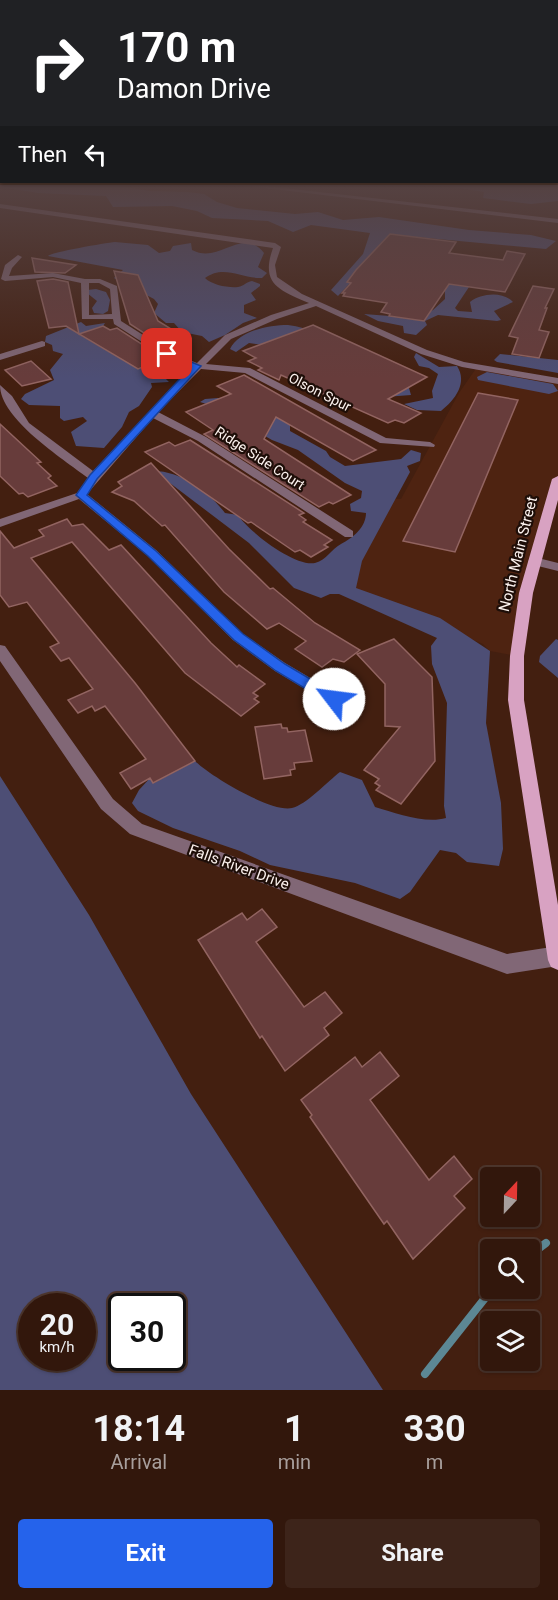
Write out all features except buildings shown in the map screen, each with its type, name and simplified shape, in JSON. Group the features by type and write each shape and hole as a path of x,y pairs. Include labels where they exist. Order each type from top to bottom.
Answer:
{"main road":[{"name":"North Main Street","path":"558,479 526,593 517,656 516,700 526,773 558,957"}],"street":[{"path":"276,250 269,264 275,278 282,286 315,304 424,352 462,364 558,381"},
{"path":"18,257 5,279 53,275 85,281 100,281 114,288 117,316 96,318 85,316 85,281"},
{"path":"0,523 81,495 94,477 152,413 228,337 274,317 315,304"},
{"name":"Olson Spur","path":"117,316 117,322 167,354 197,366 247,370 384,441 430,445"},
{"path":"0,357 42,344"},
{"path":"228,357 247,370"},
{"path":"0,388 9,398 25,425 94,477"},
{"name":"Ridge Side Court","path":"152,413 202,439 350,534"},
{"path":"81,495 152,553 238,637 280,668 334,699"},
{"path":"534,561 558,567"},
{"name":"Falls River Drive","path":"0,650 107,804 136,829 507,964 558,957"}],"shaded area":[{"path":"68,250 155,250 159,253 171,250 192,250 212,253 221,250 261,250 264,253 258,267 267,273 262,278 219,272 205,278 216,284 230,287 252,281 260,284 251,293 256,300 244,305 244,313 257,318 209,342 202,336 182,332 174,323 166,323 154,313 158,304 154,299 114,278 123,270 48,256"},
{"path":"364,250 381,250 338,296 331,290"},
{"path":"432,281 469,287 455,308 458,311 472,312 470,302 492,294 504,296 513,302 494,311 501,320 438,315 425,321 427,325 416,335 404,333 403,326 378,321 364,314 415,318 433,310 445,299 445,290"},
{"path":"96,289 106,292 110,300 108,311 103,314 94,313 92,308 97,301 87,293 87,290"},
{"path":"81,322 86,326 105,323 103,326 80,335 138,369 164,360 175,365 175,372 164,377 169,382 151,383 152,387 139,406 129,412 122,427 104,448 76,446 71,432 87,421 83,417 64,421 60,418 60,406 29,405 21,399 25,394 54,380 50,370 63,354 53,351 52,345 45,342 46,336"},
{"path":"288,325 304,328 334,342 379,372 409,388 411,395 385,397 263,345 249,343 236,352 230,349 247,333 272,326"},
{"path":"416,353 439,367 457,366 460,372 458,391 441,411 417,410 404,404 433,398 432,391 438,374 429,368 419,366 414,357"},
{"path":"500,354 558,360 558,373 497,362 494,360"},
{"path":"477,367 558,381 558,479 517,656 490,651 483,644 347,588 395,499 401,499 459,393"},
{"path":"487,372 553,384 558,391 549,394 478,380 477,377"},
{"path":"218,398 290,422 290,431 326,451 330,457 345,466 401,459 411,450 421,453 420,461 407,466 410,472 362,561 356,588 440,618 490,651 486,723 501,803 503,849 499,866 467,862 456,853 440,850 410,892 400,899 355,883 270,865 240,851 173,828 138,811 132,803 139,790 150,778 154,783 195,761 242,792 283,808 298,806 340,772 362,780 375,807 420,819 446,818 444,806 447,703 432,664 431,646 437,638 339,594 330,594 321,598 294,588 249,543 154,471 174,475 194,484 225,513 238,515 273,547 306,563 315,563 323,559 358,532 364,523 366,513 351,511 350,504 361,498 362,491 345,483 298,450 272,440 213,406 200,402 205,399"},
{"path":"556,639 558,640 558,678 539,662 540,656"},
{"path":"0,776 89,915 191,1094 383,1390 0,1390"}],"waterway":[{"path":"540,1248 546,1243"},
{"path":"425,1374 484,1299"}],"route":[{"path":"167,354 197,366 94,477 81,495 152,553 238,637 280,668 334,699"}]}
